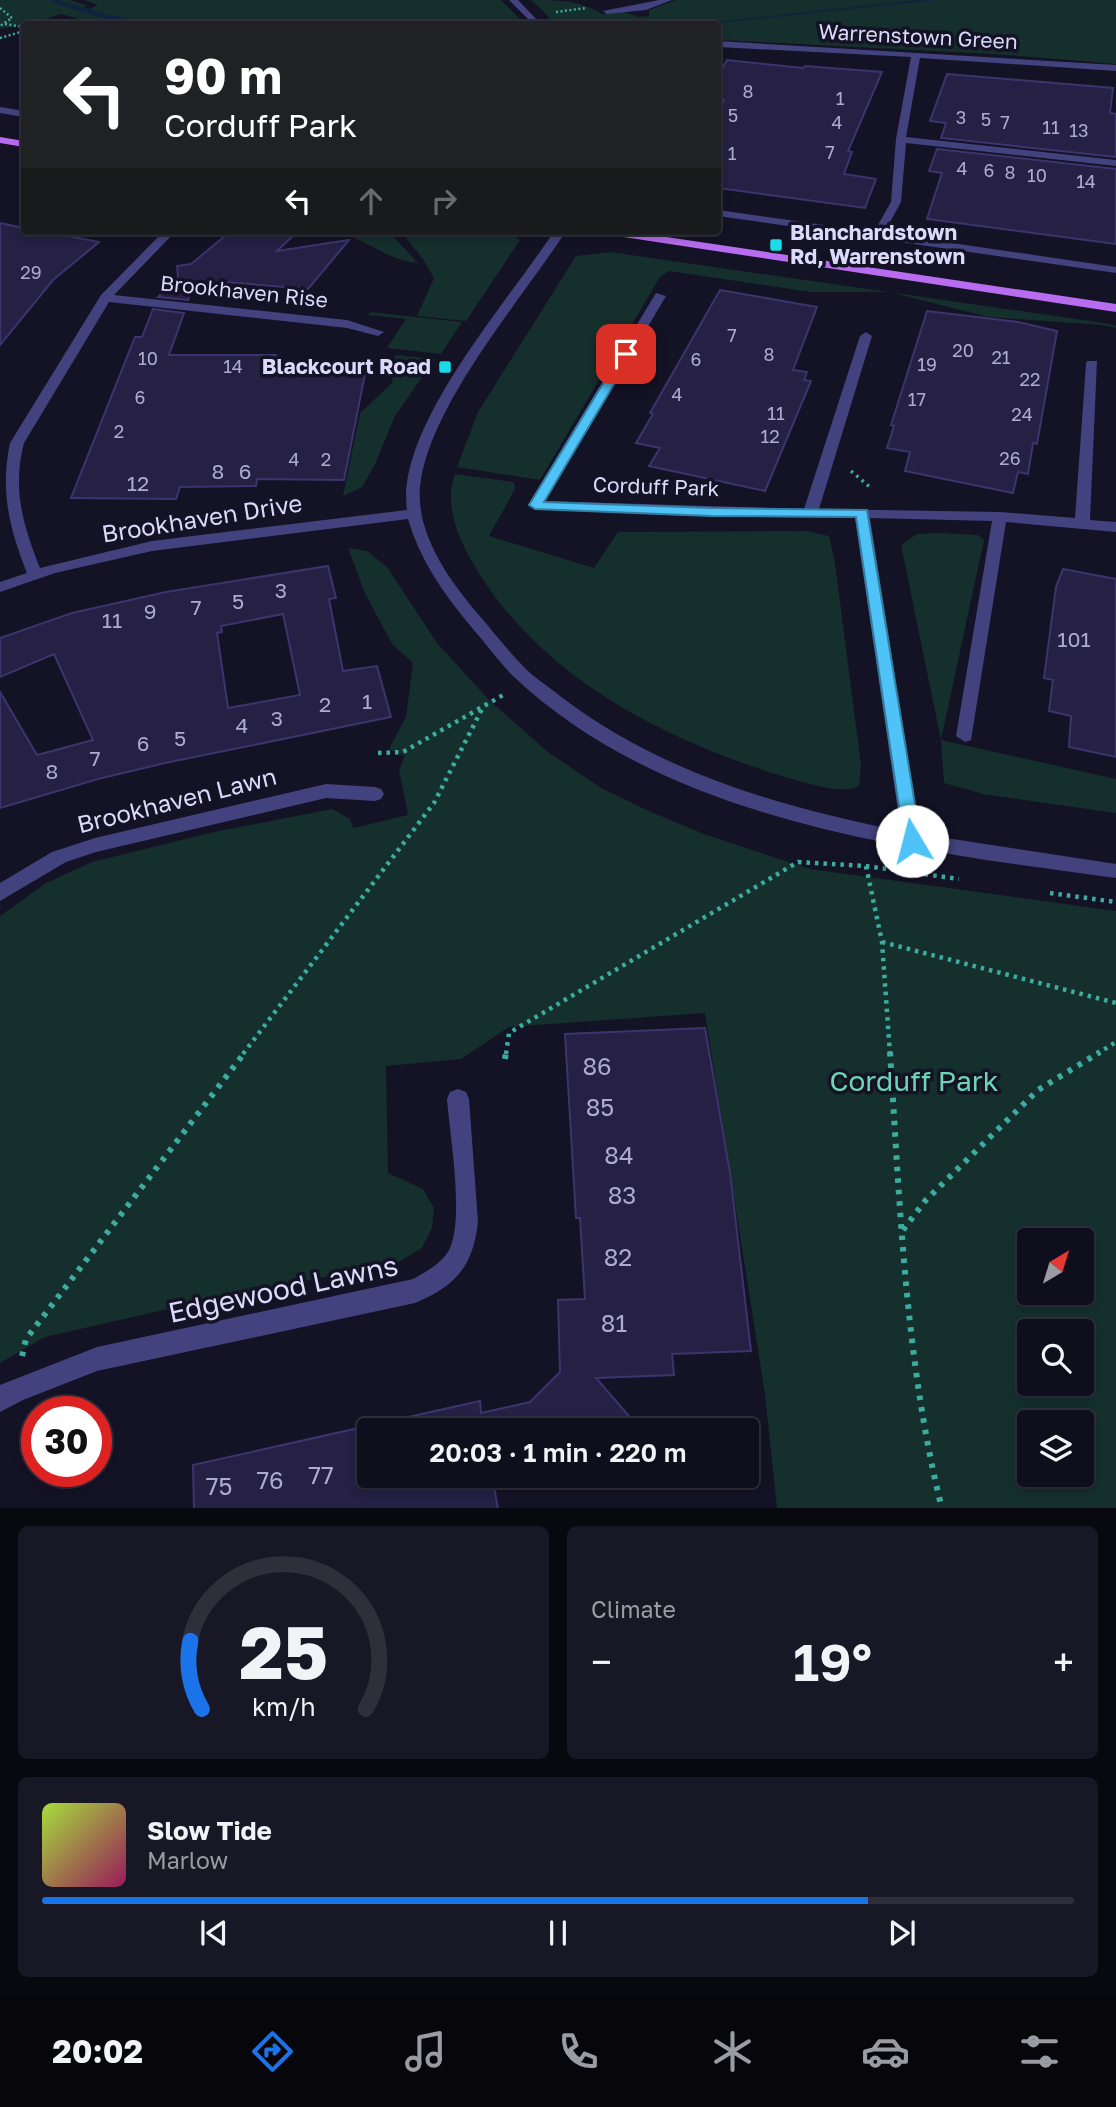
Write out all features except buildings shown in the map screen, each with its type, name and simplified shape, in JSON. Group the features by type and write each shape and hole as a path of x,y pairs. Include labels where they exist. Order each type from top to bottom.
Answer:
{"main road":[{"path":"0,140 21,144"},
{"path":"631,235 1116,308"}],"street":[{"path":"513,0 534,21"},
{"path":"607,11 636,11 668,0"},
{"name":"Warrenstown Green","path":"721,44 1116,68"},
{"path":"877,236 896,202 901,139 916,55"},
{"path":"0,110 21,114"},
{"path":"901,139 1116,163"},
{"path":"721,213 1116,270"},
{"name":"Brookhaven Rise","path":"35,574 7,493 10,460 23,429 105,298 132,266 166,235"},
{"path":"557,235 443,406 415,474 414,514 423,543 439,575 474,625 525,678 582,723 640,756 694,780 816,822 869,834 1116,871"},
{"name":"Corduff Park","path":"660,296 535,505 711,512 1000,516 1116,527"},
{"name":"Brookhaven Rise","path":"105,298 347,324 378,332"},
{"path":"810,513 866,336"},
{"path":"1082,523 1092,364"},
{"path":"862,513 912,841"},
{"name":"Brookhaven Drive","path":"0,587 35,574 97,558 217,536 414,514"},
{"path":"965,736 1000,516"},
{"name":"Brookhaven Lawn","path":"0,893 59,857 95,845 326,791 375,794"},
{"name":"Edgewood Lawns","path":"8,1395 97,1359 415,1291 430,1284 459,1256 465,1240 458,1099"}],"path":[{"path":"0,8 12,16 0,26"},
{"path":"4,24 21,27"},
{"path":"0,38 21,32"},
{"path":"378,754 403,752 482,709 525,678"},
{"path":"8,1395 26,1339 434,803 482,709"},
{"path":"869,834 866,866 882,942 902,1231 929,1447 942,1508"},
{"path":"505,1059 509,1032 690,928 798,862 866,866 961,880"},
{"path":"1041,891 1116,902"},
{"path":"882,942 1116,1003"},
{"path":"902,1231 925,1201 1038,1090 1116,1042"}],"green space":[{"path":"0,0 70,0 88,6 84,7 89,9 98,5 84,0 501,0 522,21 86,21 61,14 39,21 21,21 21,25 0,29"},
{"path":"531,0 568,2 602,14 625,12 638,17 649,16 649,10 676,0 1116,0 1116,64 993,54 721,40 721,21 550,21"},
{"path":"346,235 392,235 418,263 396,258"},
{"path":"403,235 511,235 520,240 466,321 417,316 434,278"},
{"path":"610,252 888,292 811,292 669,271 660,277 540,480 457,467 478,412 576,256"},
{"path":"890,292 1104,323 1116,328 988,317"},
{"path":"370,312 462,322 441,354 387,348 406,319 369,315"},
{"path":"395,355 435,359 395,416 362,487 343,496 360,413 392,383"},
{"path":"455,474 514,482 515,489 489,536 594,568 618,532 807,531 829,536 835,563 861,765 859,786 852,789 821,787 737,761 648,722 566,669 530,637 498,601 471,560 454,518 451,496"},
{"path":"917,534 978,535 984,540 941,740 901,545"},
{"name":"Corduff Park","path":"348,548 367,551 387,567 437,643 490,701 548,752 601,788 651,812 704,834 810,869 1116,911 1116,1508 777,1508 765,1394 705,1013 509,1027 461,1059 386,1066 388,1173 423,1189 434,1208 432,1228 422,1248 397,1263 216,1298 45,1337 0,1363 0,916 46,883 92,862 214,832 332,809 350,819 353,828 408,815 399,770 405,756 389,749 406,717 413,663 392,644 365,593"},
{"path":"941,740 1116,779 1116,813 983,794 944,783"}],"waterway":[{"path":"52,0 108,17 134,21"},
{"path":"721,22 933,0"}],"place":[{"name":"Blanchardstown Rd, Warrenstown","path":"776,245"},
{"name":"Blackcourt Road","path":"445,367"}],"route":[{"path":"626,354 535,505 711,512 862,513 912,841"}]}
